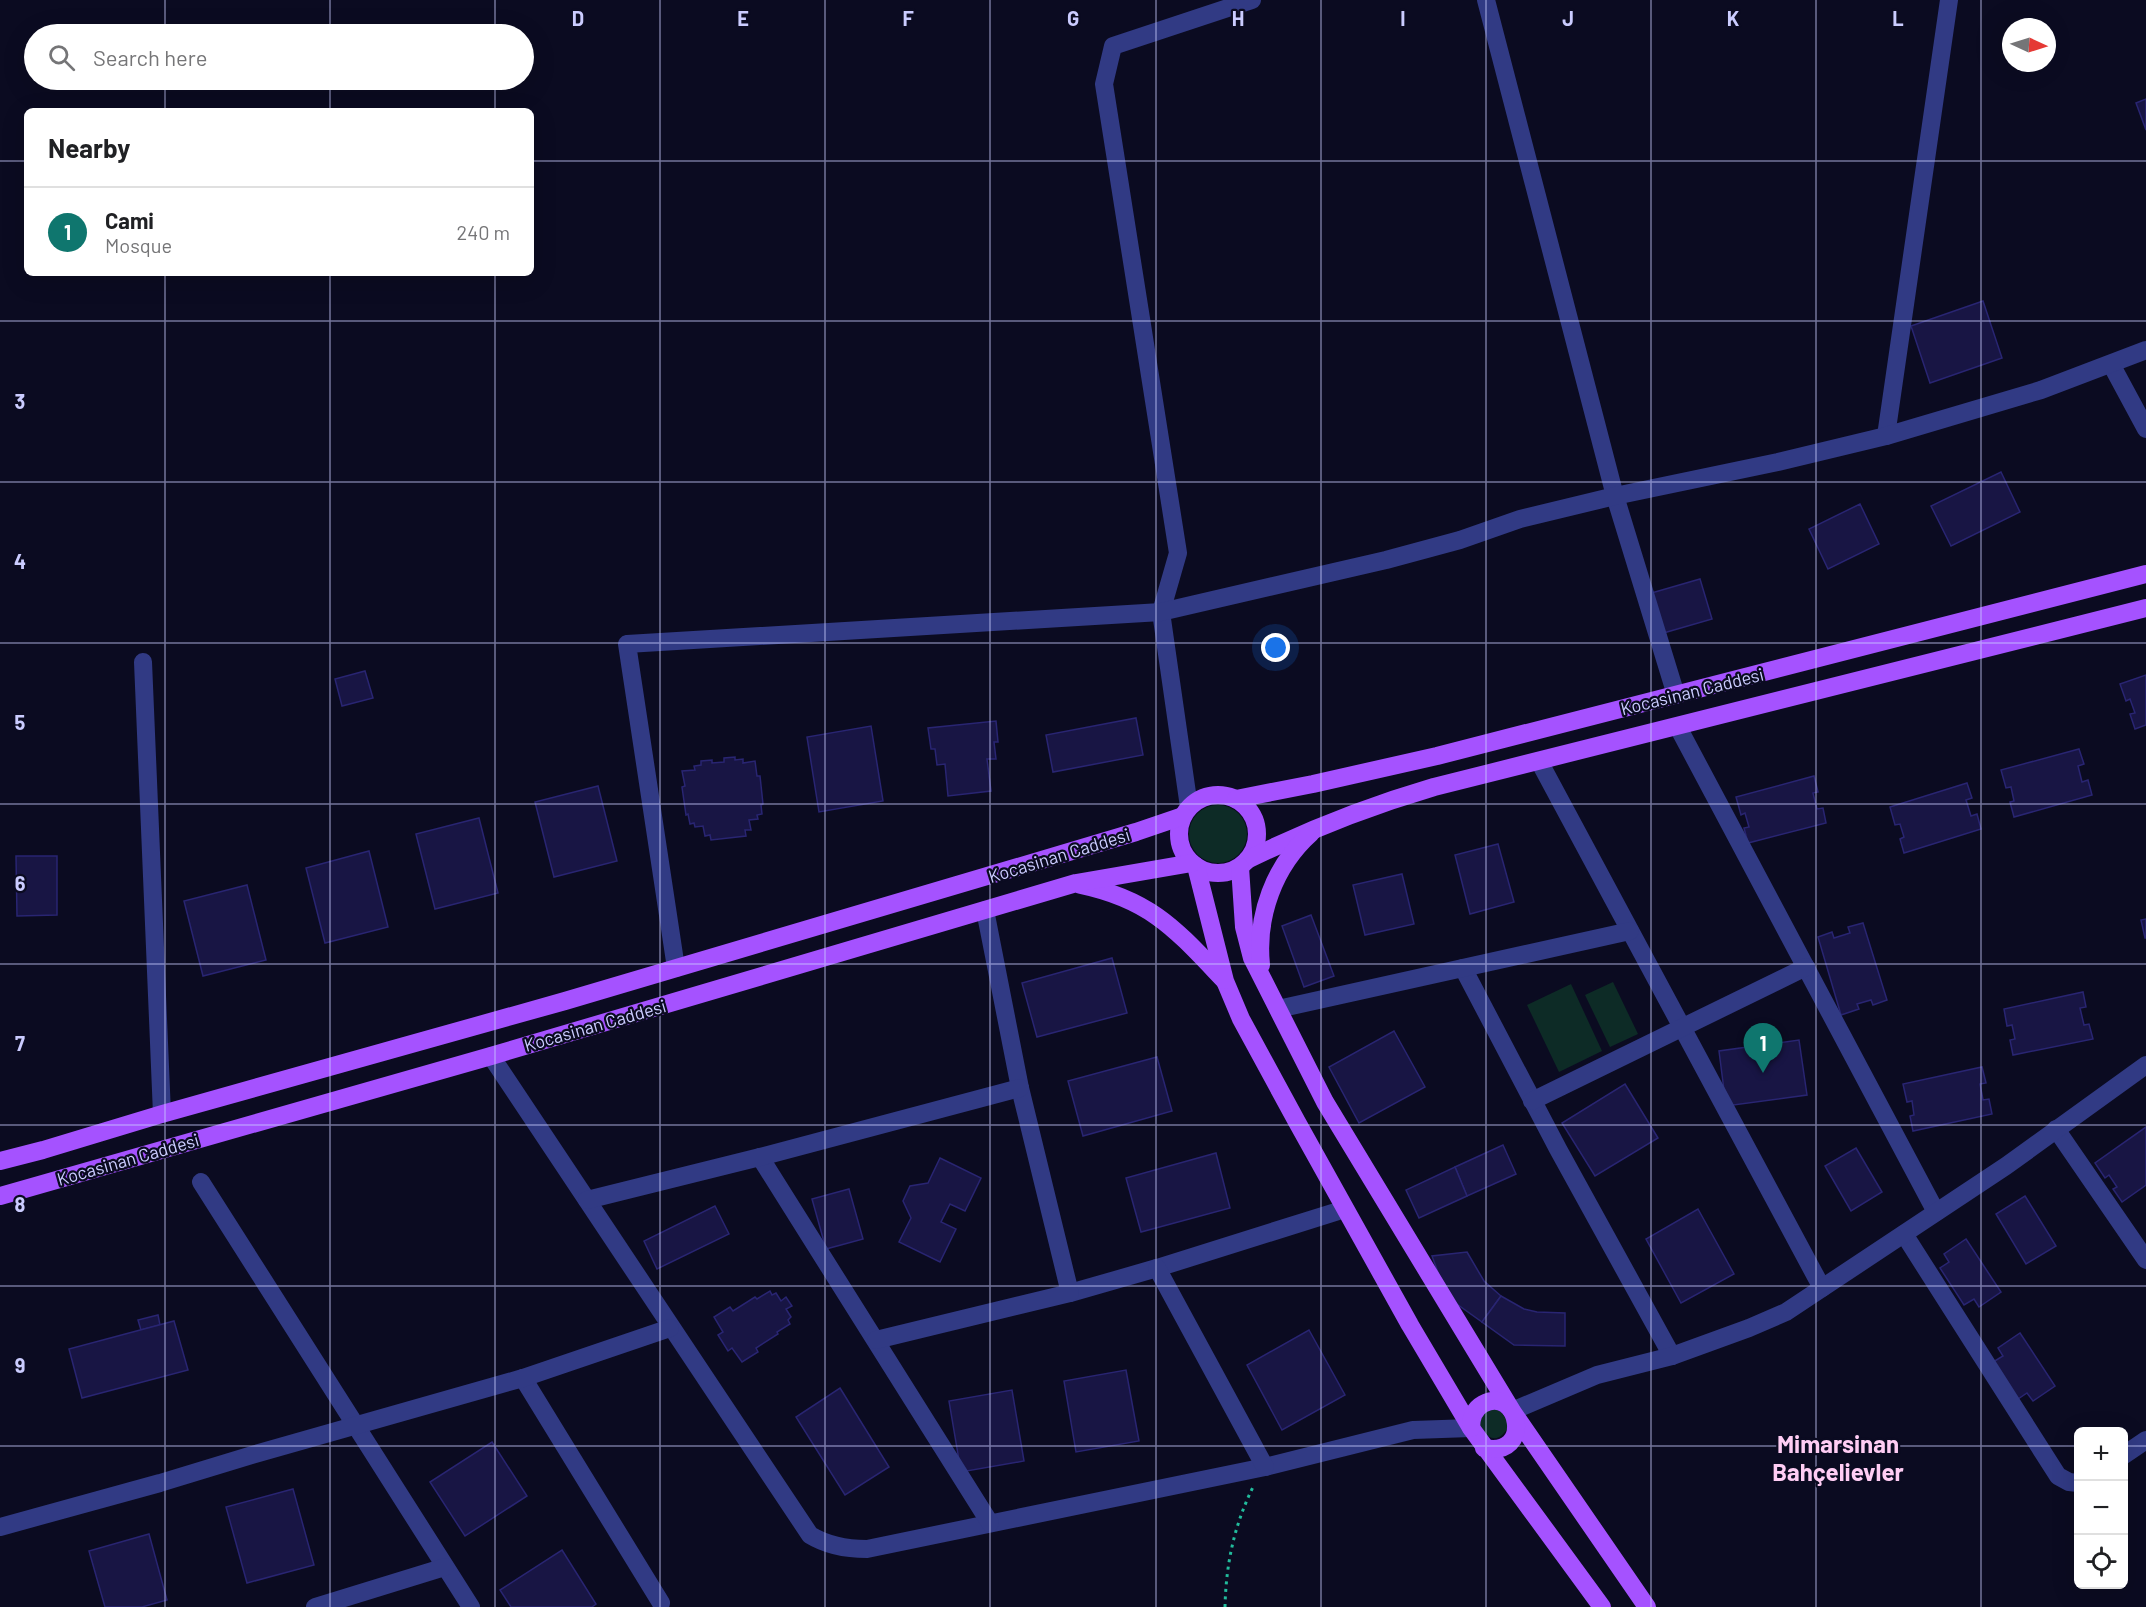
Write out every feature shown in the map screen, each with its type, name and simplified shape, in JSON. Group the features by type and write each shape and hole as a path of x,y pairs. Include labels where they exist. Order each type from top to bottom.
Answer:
{"main road":[{"name":"Kocasinan Caddesi","path":"1236,799 1388,768 2146,574"},
{"name":"Kocasinan Caddesi","path":"1244,864 1321,825 1397,798 2146,608"},
{"path":"1194,864 1210,872 1220,873 1244,864 1253,852 1258,832 1251,813 1236,799 1216,794 1206,796 1186,812 1180,825 1179,836 1181,846 1194,864 1225,981 1241,1019 1345,1209 1471,1428 1602,1607"},
{"name":"Kocasinan Caddesi","path":"0,1161 676,968 1103,842 1186,812"},
{"path":"1262,979 1260,937 1272,887 1287,860 1321,825"},
{"name":"Kocasinan Caddesi","path":"0,1196 490,1056 1077,884 1194,864"},
{"path":"1244,864 1246,935 1252,958 1325,1102 1512,1411 1647,1607"},
{"path":"1077,884 1114,894 1149,910 1178,932 1225,981"},
{"path":"1471,1428 1474,1413 1485,1403 1500,1402 1512,1411 1517,1426 1512,1440 1499,1449 1484,1448"}],"street":[{"path":"1486,0 1615,496 1676,695"},
{"path":"1886,436 1949,0"},
{"path":"1186,812 1161,612 1178,553 1104,84 1113,46 1242,2"},
{"path":"676,968 627,644 1161,612 1386,560 1460,540 1520,519 1886,436 1970,412 2146,350"},
{"path":"2110,364 2146,429"},
{"path":"143,662 162,1114"},
{"path":"1678,726 1936,1212"},
{"path":"1539,762 1822,1288"},
{"path":"985,910 1020,1088 1070,1293"},
{"path":"1278,1009 1630,931"},
{"path":"1532,1101 1806,967"},
{"path":"1463,968 1532,1101 1672,1356"},
{"path":"490,1056 810,1535 839,1547 867,1549 1264,1467 1413,1430 1471,1428"},
{"path":"1512,1411 1597,1375 1672,1356 1730,1336 1786,1312 1904,1234 2146,1065"},
{"path":"587,1200 1020,1088"},
{"path":"2056,1129 2146,1260"},
{"path":"760,1157 990,1523"},
{"path":"201,1182 471,1607"},
{"path":"876,1340 1070,1293 1345,1209"},
{"path":"1904,1234 2058,1476 2074,1482"},
{"path":"1157,1268 1264,1467"},
{"path":"0,1527 137,1490 523,1378 670,1328"},
{"path":"523,1378 661,1603"},
{"path":"2128,1452 2146,1440"},
{"path":"315,1607 445,1567"}],"path":[{"path":"1225,1607 1227,1567 1237,1525 1244,1505 1264,1467"}],"green space":[{"path":"1212,805 1224,805 1239,813 1247,828 1247,840 1239,855 1224,863 1212,863 1197,855 1189,840 1189,828 1197,813"},
{"path":"1613,982 1638,1034 1610,1047 1585,995"},
{"path":"1571,984 1602,1051 1559,1072 1527,1005"},
{"path":"1498,1407 1510,1424 1499,1437 1491,1438 1479,1426 1483,1411"}],"building":[{"path":"2146,99 2146,130 2136,103"},
{"path":"1983,301 2002,358 1930,383 1911,326"},
{"path":"2001,472 2020,512 1951,546 1931,506"},
{"path":"1860,504 1879,544 1828,569 1809,529"},
{"path":"1700,579 1712,619 1660,634 1648,594"},
{"path":"365,671 373,698 342,706 335,679"},
{"path":"2146,675 2146,725 2135,729 2130,714 2135,713 2130,699 2126,701 2120,684"},
{"path":"1136,718 1143,755 1053,772 1046,735"},
{"path":"996,721 998,742 994,742 996,759 987,759 991,791 948,796 945,764 937,765 935,749 931,749 928,728"},
{"path":"871,726 883,801 819,812 807,737"},
{"path":"2079,749 2084,764 2078,766 2082,782 2088,780 2092,795 2014,817 2010,802 2014,801 2011,787 2006,788 2001,770"},
{"path":"735,757 735,760 743,759 743,763 755,761 757,776 760,776 762,814 757,815 758,819 749,820 751,830 745,830 746,836 711,840 710,835 705,836 703,826 695,827 694,823 690,824 688,814 686,815 682,771 695,770 694,766 701,765 701,761 724,762 724,758"},
{"path":"1814,776 1818,792 1813,793 1817,809 1823,808 1826,823 1748,843 1744,828 1749,827 1745,813 1741,815 1736,797"},
{"path":"1967,783 1972,798 1966,800 1971,816 1977,814 1981,829 1904,853 1900,839 1904,837 1900,824 1895,825 1890,807"},
{"path":"598,786 617,861 554,877 535,802"},
{"path":"479,818 498,893 435,909 416,834"},
{"path":"1498,844 1514,902 1470,914 1455,855"},
{"path":"369,851 388,927 325,943 306,868"},
{"path":"16,856 57,856 57,915 17,916"},
{"path":"1402,874 1414,924 1365,935 1353,885"},
{"path":"247,885 266,960 203,976 184,901"},
{"path":"1311,915 1334,976 1304,987 1282,926"},
{"path":"2146,919 2146,938 2145,938 2141,920"},
{"path":"1863,923 1887,1000 1873,1005 1871,1000 1857,1004 1859,1009 1841,1015 1818,937 1832,932 1834,938 1850,933 1848,927"},
{"path":"1112,958 1127,1013 1037,1037 1022,983"},
{"path":"2083,992 2086,1007 2080,1008 2084,1025 2089,1024 2093,1039 2013,1055 2010,1040 2015,1039 2012,1025 2007,1026 2004,1009"},
{"path":"1394,1031 1425,1087 1359,1123 1329,1067"},
{"path":"1799,1040 1807,1095 1726,1106 1719,1051"},
{"path":"1157,1057 1172,1111 1083,1136 1068,1081"},
{"path":"1982,1067 1986,1083 1980,1084 1983,1100 1989,1099 1992,1114 1913,1131 1910,1116 1914,1115 1912,1101 1907,1102 1903,1084"},
{"path":"1625,1084 1658,1138 1595,1176 1562,1123"},
{"path":"2146,1127 2146,1185 2122,1202 2113,1189 2117,1187 2109,1175 2105,1178 2095,1163"},
{"path":"1503,1145 1516,1174 1467,1196 1455,1167"},
{"path":"1856,1148 1882,1192 1851,1211 1825,1166"},
{"path":"1216,1153 1230,1208 1141,1232 1126,1178"},
{"path":"940,1158 981,1178 965,1211 950,1204 941,1222 956,1229 940,1262 899,1242 911,1218 903,1201 910,1186 928,1183"},
{"path":"1455,1167 1467,1196 1419,1218 1406,1190"},
{"path":"849,1189 863,1239 826,1249 812,1199"},
{"path":"2025,1196 2056,1246 2026,1264 1996,1214"},
{"path":"715,1206 729,1234 657,1269 644,1241"},
{"path":"1698,1209 1734,1274 1681,1303 1646,1239"},
{"path":"1966,1239 2001,1292 1979,1307 1974,1299 1964,1305 1940,1268 1949,1262 1944,1254"},
{"path":"1467,1252 1484,1281 1501,1296 1482,1322 1447,1297 1432,1256"},
{"path":"770,1291 772,1295 776,1293 781,1301 786,1297 792,1306 786,1309 791,1317 788,1320 790,1324 756,1348 758,1352 742,1362 732,1348 728,1351 718,1335 723,1332 714,1317 730,1307 733,1311 755,1297 757,1299"},
{"path":"1501,1296 1524,1309 1565,1313 1565,1346 1514,1345 1482,1322"},
{"path":"158,1315 160,1325 141,1330 138,1320"},
{"path":"174,1321 188,1370 82,1398 69,1349"},
{"path":"1309,1330 1345,1395 1282,1430 1247,1365"},
{"path":"2020,1333 2055,1386 2033,1401 2027,1393 2018,1399 1993,1362 2003,1356 1998,1348"},
{"path":"1126,1370 1139,1441 1076,1452 1064,1381"},
{"path":"840,1388 889,1467 845,1495 796,1417"},
{"path":"1012,1390 1024,1461 961,1472 949,1401"},
{"path":"492,1442 527,1496 465,1536 430,1482"},
{"path":"293,1489 314,1565 247,1583 226,1507"},
{"path":"149,1534 167,1600 142,1607 105,1607 89,1551"},
{"path":"562,1550 596,1604 592,1607 511,1607 500,1590"}],"place":[{"name":"Cami","path":"1763,1073"}],"district":[{"name":"Mimarsinan Bahçelievler","path":"1838,1457"}]}
